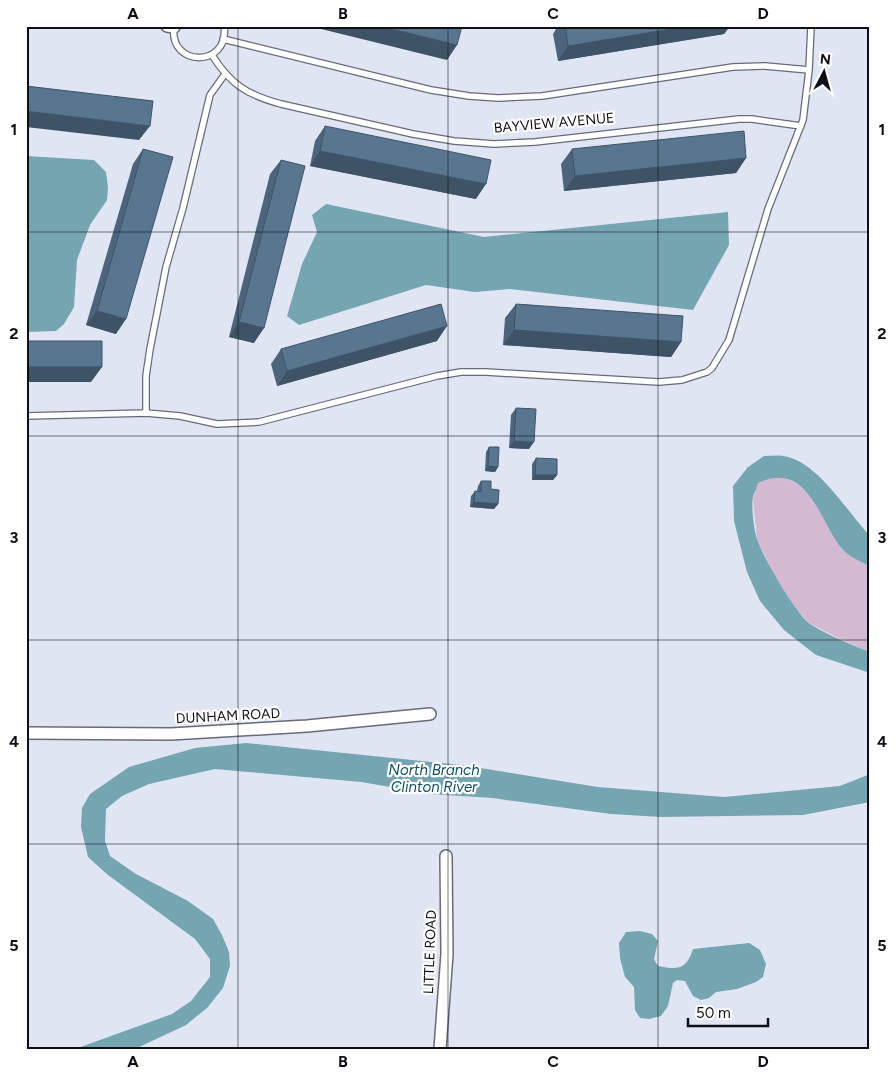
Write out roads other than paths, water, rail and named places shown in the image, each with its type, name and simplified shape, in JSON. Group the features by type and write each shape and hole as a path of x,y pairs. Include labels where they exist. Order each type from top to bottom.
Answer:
{"street":[{"name":"DUNHAM ROAD","path":"26,734 171,734 307,726 430,714"},
{"name":"LITTLE ROAD","path":"440,1049 447,954 446,856"}],"lane":[{"path":"172,27 174,40 181,51 199,58 212,55 219,48 224,39 224,26"},
{"path":"26,416 146,413 180,416 217,424 259,422 437,376 461,372 524,373 654,382 673,382 700,375 712,368 729,340 768,209 801,126 805,110 809,70 811,26"},
{"name":"BAYVIEW AVENUE","path":"224,39 431,90 498,98 518,99 550,95 733,67 766,66 809,70"},
{"name":"BAYVIEW AVENUE","path":"212,55 232,82 254,96 280,104 413,134 474,143 535,142 739,119 801,126"},
{"path":"146,413 146,387 150,349 166,267 187,192 208,100 225,74"}],"water":[{"path":"26,156 94,160 106,172 107,200 90,225 77,260 74,307 64,324 56,331 26,332"},
{"path":"326,204 484,237 728,212 729,245 693,310 510,289 475,292 426,285 299,325 287,316 302,264 317,232 312,215"},
{"path":"764,456 783,456 796,460 808,467 831,489 870,536 870,566 850,556 841,548 810,496 789,479 775,478 758,483 753,495 753,518 756,535 760,547 780,584 810,624 832,636 870,652 870,673 816,655 784,630 760,601 747,572 734,521 733,486 748,467"},
{"name":"North Branch Clinton River","path":"246,743 461,765 598,787 724,797 840,786 870,774 870,802 803,815 661,817 611,814 492,798 431,794 361,782 215,769 149,784 122,796 106,809 105,841 110,856 136,874 188,901 213,919 229,952 230,966 223,988 207,1008 186,1025 135,1049 75,1049 172,1014 191,1001 210,977 210,959 195,939 108,875 88,857 81,827 82,808 90,794 129,767 195,748"},
{"path":"640,931 652,934 658,941 654,959 658,966 671,968 684,965 693,949 749,943 760,950 766,964 763,977 756,982 737,989 716,992 709,998 701,1000 693,996 685,981 677,980 673,983 668,1006 661,1016 649,1019 640,1018 635,1010 634,987 625,977 620,958 619,943 626,932"}]}
